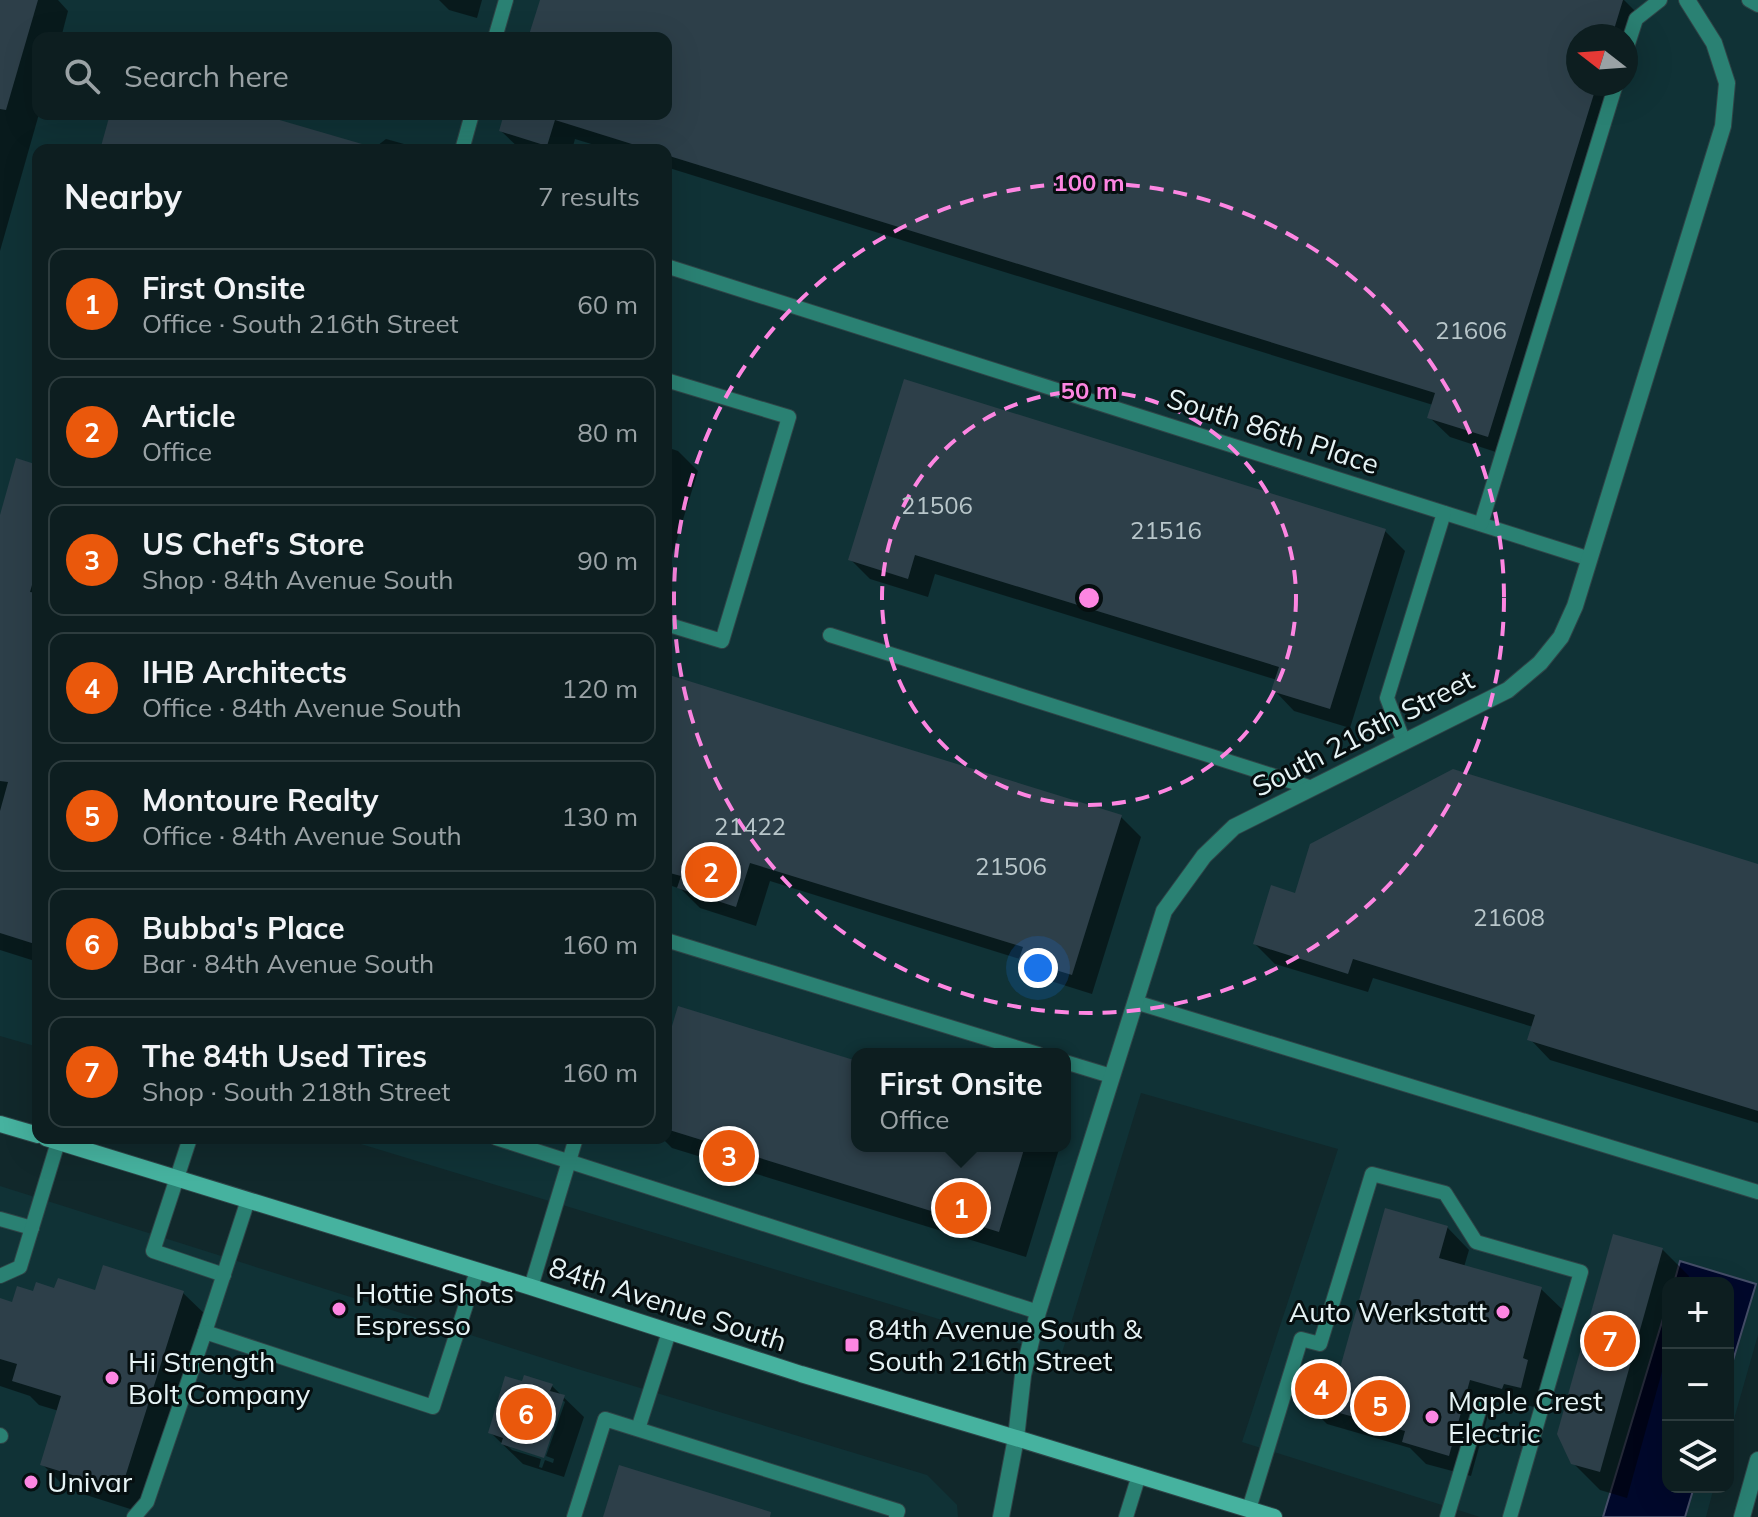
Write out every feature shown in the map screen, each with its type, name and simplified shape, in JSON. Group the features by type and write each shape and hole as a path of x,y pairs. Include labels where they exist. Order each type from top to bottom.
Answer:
{"main road":[{"path":"0,1124 32,1133"},
{"name":"84th Avenue South","path":"65,1144 531,1287 801,1374 1274,1517"}],"street":[{"name":"South 216th Street","path":"1001,1517 1016,1438 1023,1375 1038,1312 1164,911 1204,856 1234,827 1508,690 1540,663 1561,637 1590,559 1723,126 1727,83 1714,43 1687,0"},
{"path":"1742,1517 1758,1460"}],"lane":[{"path":"497,32 506,0"},
{"path":"1634,24 1636,19 1660,0"},
{"path":"1749,0 1758,5"},
{"path":"1481,524 1612,96"},
{"path":"464,144 470,120"},
{"name":"South 86th Place","path":"672,268 1590,559"},
{"path":"672,382 789,417 722,641 672,626"},
{"path":"1404,742 1387,698 1444,513"},
{"path":"830,635 1312,788"},
{"path":"672,942 1018,1048"},
{"path":"1135,1002 1758,1192"},
{"path":"1071,1064 1111,1076"},
{"path":"0,1276 20,1267 51,1144"},
{"path":"188,1144 153,1251 224,1275"},
{"path":"515,1144 1038,1312"},
{"path":"531,1287 574,1144"},
{"path":"1249,1509 1301,1339 1320,1344 1372,1174 1445,1193 1476,1242 1581,1272 1510,1517"},
{"path":"134,1517 147,1502 248,1200"},
{"path":"0,1219 32,1228"},
{"path":"205,1332 433,1407 477,1271"},
{"path":"638,1429 669,1332"},
{"path":"1447,1517 1481,1404"},
{"path":"574,1517 605,1419 898,1511 896,1517"},
{"path":"1126,1517 1139,1475"}],"shaded area":[{"path":"0,0 1758,0 1758,1335 1734,1419 1734,1277 1662,1277 1662,1493 1712,1493 1706,1517 1480,1517 1242,1442 1338,1149 1141,1093 1061,1356 361,1144 672,1144 672,144 32,144 32,1045 0,1036"},
{"path":"0,1186 581,1370 927,1475 957,1505 958,1517 0,1517"}],"water":[{"path":"1680,1261 1733,1277 1676,1277"},
{"path":"1734,1277 1756,1284 1734,1357"},
{"path":"1662,1322 1662,1493 1692,1493 1685,1517 1603,1517"}],"building":[{"path":"0,0 38,0 6,110 0,109"},
{"path":"540,0 1623,0 1616,24 1566,24 1566,96 1593,96 1488,437 1427,418 1435,393 672,157 672,144 632,144 555,120 672,120 672,32 530,32"},
{"path":"108,120 280,120 362,144 102,144"},
{"path":"502,120 555,120 548,144 499,131"},
{"path":"904,379 1386,529 1330,709 1271,691 1279,667 915,555 908,579 848,560"},
{"path":"16,458 32,463 32,943 0,933 0,811 8,782 0,781 0,515"},
{"path":"672,676 1122,815 1072,975 1019,959 1023,947 750,863 736,907 677,888 681,876 672,874"},
{"path":"1453,769 1758,864 1758,1111 1527,1040 1535,1015 1353,959 1348,974 1253,944 1271,885 1295,893 1310,844"},
{"path":"678,1006 851,1059 851,1152 1023,1152 999,1232 672,1131 672,1026"},
{"path":"1385,1208 1448,1226 1439,1258 1542,1287 1523,1358 1528,1360 1521,1388 1504,1384 1502,1389 1470,1380 1449,1456 1402,1442 1405,1431 1303,1403 1315,1361 1340,1368"},
{"path":"1613,1234 1663,1248 1600,1472 1571,1464 1557,1434"},
{"name":"Hi Strength Bolt Company","path":"103,1265 184,1291 121,1490 40,1465 61,1396 12,1381 17,1364 0,1359 0,1298 12,1302 17,1286 33,1291 36,1282 54,1288 58,1278 95,1290"},
{"path":"524,1375 553,1384 550,1391 565,1395 544,1458 501,1444 503,1438 488,1433 505,1376 522,1381"},
{"path":"619,1465 771,1512 770,1517 603,1517"}],"place":[{"name":"Article","path":"711,872"},
{"name":"US Chef's Store","path":"729,1156"},
{"name":"First Onsite","path":"961,1208"},
{"name":"Hottie Shots Espresso","path":"339,1309"},
{"name":"Auto Werkstatt","path":"1503,1312"},
{"name":"The 84th Used Tires","path":"1610,1341"},
{"name":"84th Avenue South & South 216th Street","path":"852,1345"},
{"name":"Hi Strength Bolt Company","path":"112,1378"},
{"name":"IHB Architects","path":"1321,1389"},
{"name":"Montoure Realty","path":"1380,1406"},
{"name":"Bubba's Place","path":"526,1414"},
{"name":"Maple Crest Electric","path":"1432,1417"},
{"name":"Univar","path":"31,1482"}]}
